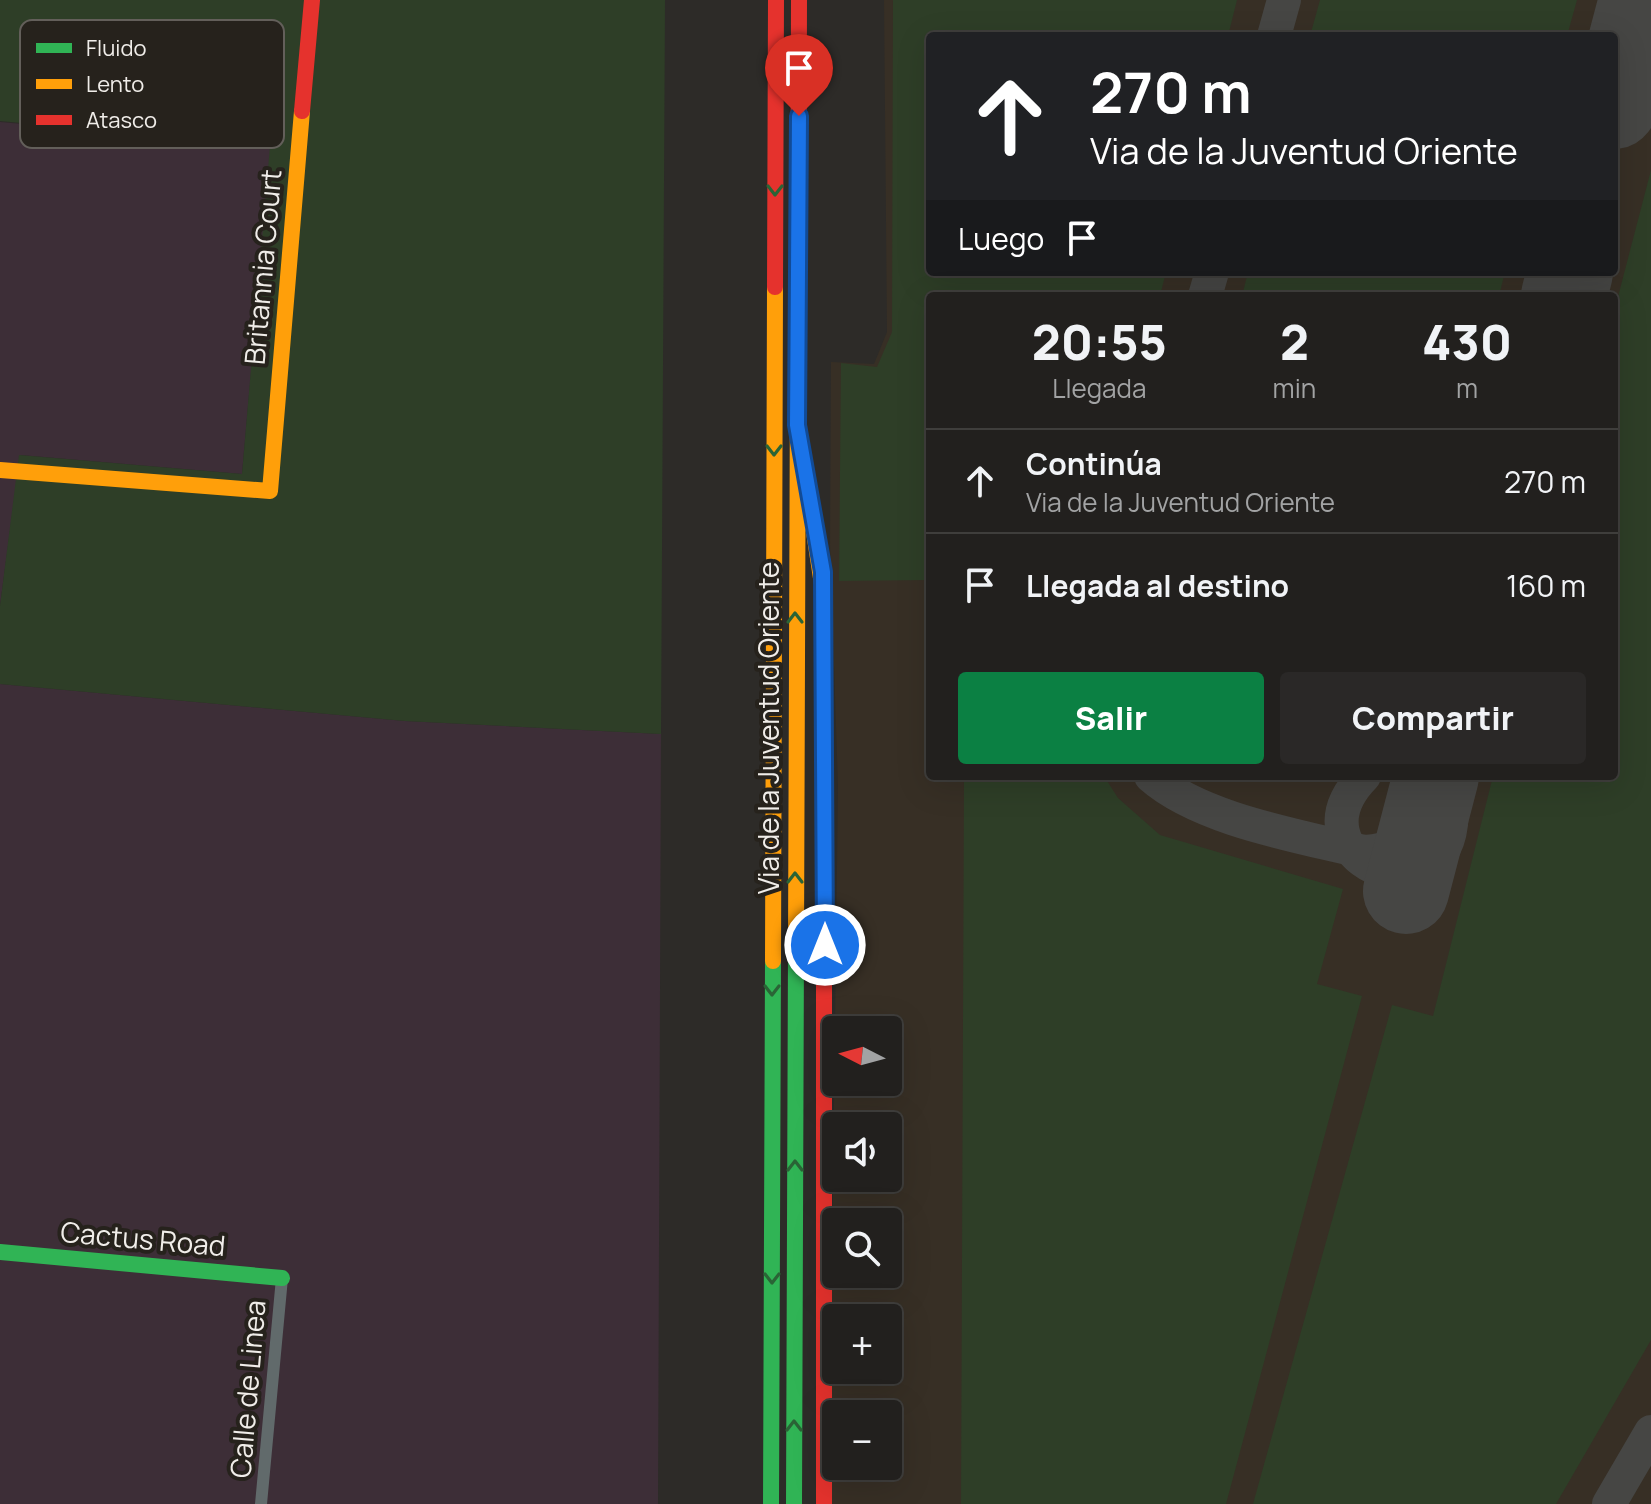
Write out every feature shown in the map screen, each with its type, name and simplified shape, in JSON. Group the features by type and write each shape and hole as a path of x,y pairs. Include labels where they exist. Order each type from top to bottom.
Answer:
{"main road":[{"name":"Britannia Court","path":"0,470 270,491 312,0"},
{"name":"Via de la Juventud Oriente","path":"771,1504 776,0"},
{"name":"Via de la Juventud Oriente","path":"794,1504 799,0"},
{"path":"797,425 823,572 824,598 824,1504"},
{"name":"Cactus Road","path":"0,1252 282,1278"}],"street":[{"name":"Calle de Linea","path":"261,1504 282,1278"}],"shaded area":[{"path":"884,0 1651,0 1651,1504 829,1504 829,1480 902,1480 902,1400 830,1400 831,1384 902,1384 902,1304 832,1304 832,1288 902,1288 902,1208 833,1208 833,1192 902,1192 902,1112 834,1112 834,1096 902,1096 902,1016 835,1016 838,786 830,545 831,362 874,364 887,332"},
{"path":"0,122 20,124 20,148 271,148 242,474 20,455 0,606"},
{"path":"0,684 405,721 661,734 658,1504 0,1504"}],"green space":[{"path":"0,0 665,0 661,734 405,721 0,684 0,606 19,455 242,474 270,148 284,148 284,20 20,20 20,123 0,121"},
{"path":"893,0 1237,0 1229,32 926,32 926,276 1165,276 1161,292 926,292 926,580 839,581 841,363 877,367 892,332"},
{"path":"1320,0 1577,0 1568,32 1311,32"},
{"path":"1651,170 1651,1340 1556,1504 1253,1504 1392,1005 1433,1016 1492,780 1618,780 1618,297"},
{"path":"1247,276 1504,276 1500,292 1243,292"},
{"path":"964,780 1107,780 1118,798 1160,835 1343,889 1317,984 1362,996 1226,1504 961,1504"}],"taxiway":[{"path":"1275,32 1284,0"},
{"path":"1206,292 1211,276"},
{"path":"1157,780 1196,804 1223,815 1282,833 1364,852 1385,849 1401,841 1427,812"},
{"path":"1361,780 1345,805 1343,831 1354,853 1374,867 1398,873 1422,869 1441,853 1451,818 1440,780"},
{"path":"1609,1504 1651,1432"}],"runway":[{"path":"1618,91 1642,0"},
{"path":"1565,292 1569,276"},
{"path":"1406,891 1435,780"}],"traffic: fast":[{"path":"794,1504 796,947"},
{"path":"771,1504 773,961"},
{"path":"0,1252 282,1278"}],"traffic: slow":[{"path":"0,470 270,491 302,111"},
{"path":"773,961 775,287"},
{"path":"796,947 798,371"},
{"path":"806,479 824,598 824,856"}],"traffic: jam":[{"path":"302,111 312,0"},
{"path":"775,287 776,0"},
{"path":"798,371 799,0"},
{"path":"824,856 824,1504"}],"route":[{"path":"799,116 797,425 823,572 825,945"}]}
